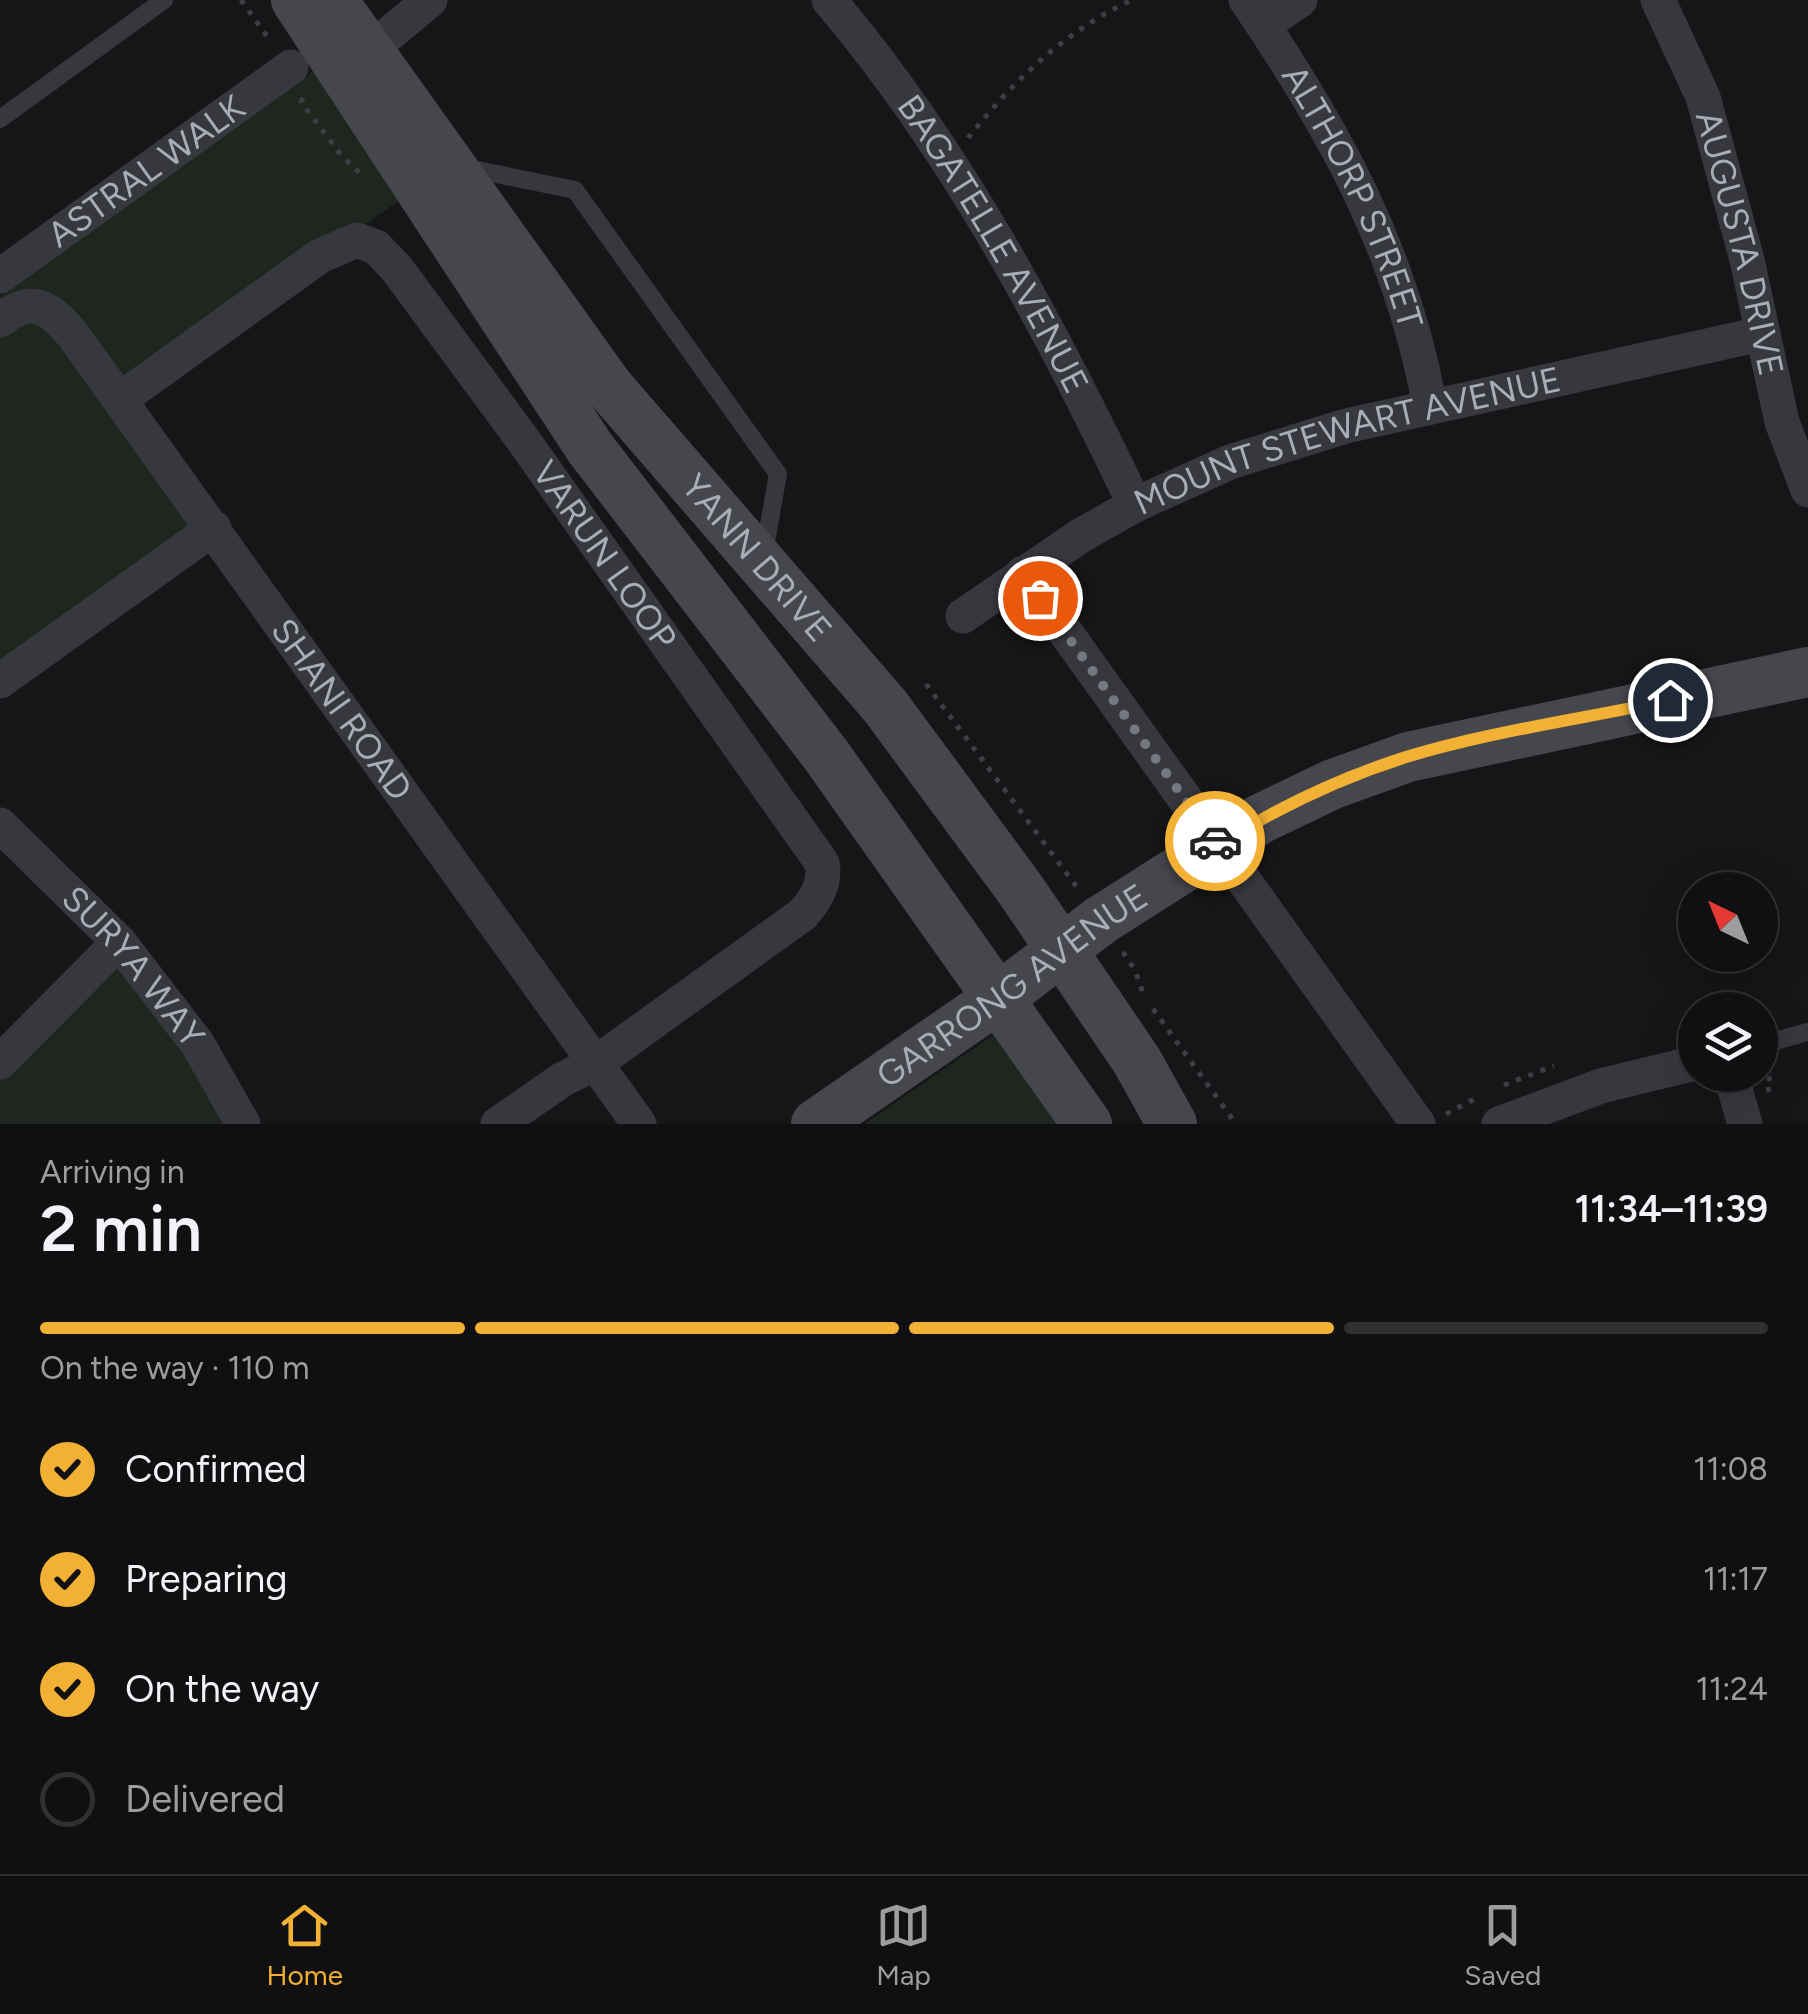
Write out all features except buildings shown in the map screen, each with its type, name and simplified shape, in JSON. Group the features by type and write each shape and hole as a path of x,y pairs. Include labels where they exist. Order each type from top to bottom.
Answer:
{"street":[{"name":"YANN DRIVE","path":"296,0 590,448 826,755 1087,1124"},
{"name":"YANN DRIVE","path":"332,0 608,386 886,706 1137,1061 1172,1124"},
{"path":"370,50 430,0"},
{"path":"1255,13 1300,0"},
{"name":"AUGUSTA DRIVE","path":"1658,0 1703,97 1730,190 1782,422 1808,490"},
{"name":"BAGATELLE AVENUE","path":"843,5 974,201 1135,505"},
{"name":"ALTHORP STREET","path":"1255,13 1308,95 1366,202 1411,317 1430,407"},
{"name":"ASTRAL WALK","path":"0,276 291,67"},
{"name":"VARUN LOOP","path":"122,398 320,256 357,240 376,247 397,269 526,444 814,850 824,873 815,901 803,914 596,1062"},
{"name":"SHANI ROAD","path":"10,315 50,310 122,398 640,1124"},
{"name":"MOUNT STEWART AVENUE","path":"963,616 1022,573 1135,505 1230,462 1286,443 1430,407 1761,334"},
{"path":"0,682 214,528"},
{"path":"1022,573 1418,1124"},
{"name":"GARRONG AVENUE","path":"1227,856 1260,819 1333,784 1408,756 1808,672"},
{"name":"GARRONG AVENUE","path":"864,1124 1008,1008 1070,964 1101,920 1227,856 1427,781 1808,702"},
{"name":"SURYA WAY","path":"0,825 119,942 197,1043 243,1124"},
{"path":"0,1062 119,942"},
{"name":"GARRONG AVENUE","path":"816,1124 1008,1008"},
{"path":"498,1124 596,1062"},
{"path":"1499,1124 1601,1086 1678,1067"},
{"path":"1736,1092 1745,1124"}],"lane":[{"path":"0,118 164,0"},
{"path":"452,165 575,190 778,474 762,564"},
{"path":"1778,1040 1808,1032"}],"path":[{"path":"968,138 1020,78 1050,51 1132,0"}],"shaded area":[{"path":"333,57 418,187 122,398 214,528 0,681 0,296"},
{"path":"119,942 243,1124 0,1124 0,1062"},
{"path":"1015,1020 1086,1124 864,1124"}],"way so far":[{"path":"1040,598 1215,841"}],"route":[{"path":"1215,841 1218,845 1260,819 1333,784 1408,756 1670,700"}]}
